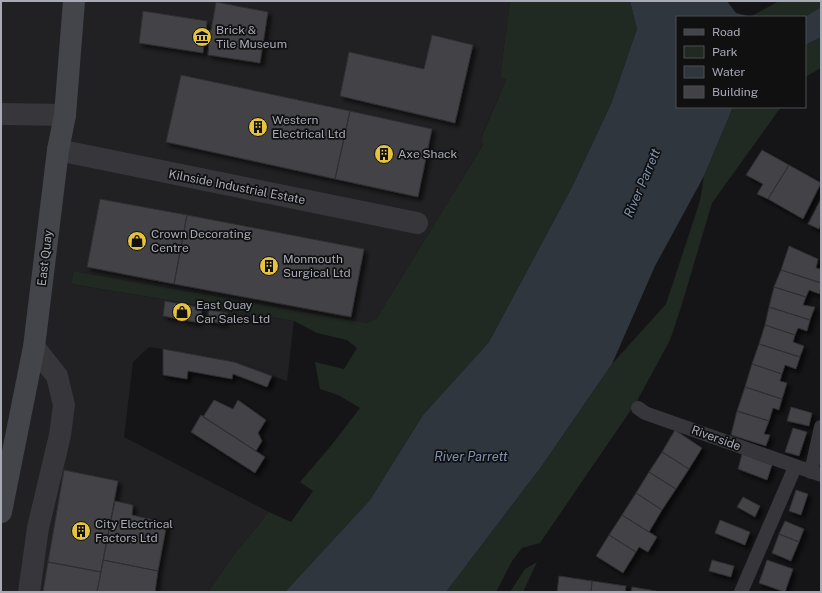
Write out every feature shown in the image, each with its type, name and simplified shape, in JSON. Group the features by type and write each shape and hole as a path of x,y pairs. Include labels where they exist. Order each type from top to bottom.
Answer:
{"street":[{"name":"East Quay","path":"1,512 34,347 58,150 65,115 74,1"},
{"path":"1,114 65,115"},
{"name":"Kilnside Industrial Estate","path":"58,150 417,223"},
{"path":"29,592 38,528 60,435 64,405 57,376 34,347"}],"lane":[{"name":"Riverside","path":"638,408 645,413 795,467 816,473"},
{"path":"816,473 821,427"},
{"path":"741,592 795,467"}],"shaded area":[{"path":"1,1 510,1 500,77 506,80 481,137 483,145 376,319 367,323 73,271 71,284 294,321 287,381 234,362 149,347 133,362 124,437 269,512 235,553 208,592 1,592"}],"green space":[{"path":"510,1 630,1 637,29 611,104 572,187 489,342 423,415 370,500 285,592 208,592 235,553 269,512 291,522 313,491 300,482 330,447 360,408 338,395 320,389 315,362 344,369 357,348 347,340 317,333 294,321 71,284 73,271 367,323 376,319 483,145 481,138 506,80 500,77"},
{"path":"779,1 821,1 821,7 806,16 752,16"},
{"path":"821,37 821,68 806,76 806,44"},
{"path":"733,108 780,108 712,203 670,340 637,401 540,543 522,548 512,561 496,592 446,592 541,467 612,364 666,304 700,201 704,176"},
{"path":"537,562 523,592 510,592 525,569"}],"water":[{"name":"River Parrett","path":"630,1 727,1 736,13 748,16 676,16 676,108 733,108 704,176 655,266 612,364 541,467 446,592 285,592 370,500 423,415 489,342 572,187 611,104 637,29"},
{"path":"821,7 821,37 806,44 806,16"}],"building":[{"name":"Brick & Tile Museum","path":"216,2 268,12 260,63 208,55 209,44 204,43 203,53 139,43 143,11 207,21 206,31 211,31"},
{"path":"432,35 473,45 455,123 340,96 349,52 424,69"},
{"name":"Western Electrical Ltd","path":"181,75 350,111 335,179 166,142"},
{"name":"Axe Shack","path":"350,111 432,129 418,197 335,179"},
{"path":"762,150 789,165 768,199 757,194 763,184 746,175"},
{"path":"789,165 821,183 803,219 768,199"},
{"name":"Crown Decorating Centre","path":"100,199 187,215 174,284 87,267"},
{"path":"821,199 821,224 819,229 808,224"},
{"name":"Monmouth Surgical Ltd","path":"187,215 364,249 351,317 174,284"},
{"path":"789,246 818,259 816,268 821,269 821,283 781,270"},
{"path":"781,270 821,283 820,294 809,290 806,297 774,287"},
{"path":"774,287 806,297 803,305 815,307 810,320 769,307"},
{"name":"East Quay Car Sales Ltd","path":"165,301 202,308 200,323 163,316"},
{"path":"769,307 810,320 807,331 798,328 795,335 765,325"},
{"path":"209,310 227,313 224,324 207,321"},
{"path":"765,325 795,335 793,342 804,346 800,357 759,344"},
{"path":"759,344 800,357 796,369 785,365 782,374 752,364"},
{"path":"163,349 234,362 272,376 267,387 233,374 232,379 188,371 187,379 163,375"},
{"path":"752,364 782,374 780,381 787,383 782,399 745,387"},
{"path":"745,387 782,399 779,410 773,408 769,421 737,411"},
{"path":"214,400 233,409 238,400 266,420 258,433 262,441 256,451 203,417"},
{"path":"791,407 812,413 809,426 787,421"},
{"path":"737,411 769,421 764,434 770,435 766,446 731,435"},
{"path":"201,415 265,457 255,473 191,432"},
{"path":"793,428 807,432 799,456 785,452"},
{"path":"675,430 702,448 689,469 662,452"},
{"path":"662,452 689,469 676,489 649,472"},
{"path":"742,454 772,465 767,480 738,469"},
{"name":"City Electrical Factors Ltd","path":"64,470 118,481 101,572 48,562"},
{"path":"649,472 676,489 662,510 636,493"},
{"path":"796,490 808,494 801,515 789,511"},
{"path":"636,493 662,510 649,532 622,515"},
{"path":"743,497 760,506 755,517 737,507"},
{"path":"115,501 133,505 132,515 167,523 158,571 103,560"},
{"path":"622,515 657,537 648,552 639,547 636,552 609,535"},
{"path":"720,520 750,532 745,545 715,533"},
{"path":"785,521 804,529 799,542 779,534"},
{"path":"779,534 799,542 791,561 772,553"},
{"path":"609,535 636,552 623,573 596,556"},
{"path":"103,560 158,571 155,592 97,592"},
{"path":"712,560 734,566 731,577 709,571"},
{"path":"767,560 793,569 785,592 759,583"},
{"path":"48,562 101,572 97,592 43,592"},
{"path":"559,576 592,581 591,592 557,592"},
{"path":"592,581 626,586 625,592 591,592"},
{"path":"632,587 656,591 656,592 631,592"}],"place":[{"name":"Brick & Tile Museum","path":"202,37"},
{"name":"Western Electrical Ltd","path":"258,127"},
{"name":"Axe Shack","path":"384,154"},
{"name":"Crown Decorating Centre","path":"137,241"},
{"name":"Monmouth Surgical Ltd","path":"269,266"},
{"name":"East Quay Car Sales Ltd","path":"182,312"},
{"name":"City Electrical Factors Ltd","path":"81,531"}]}
